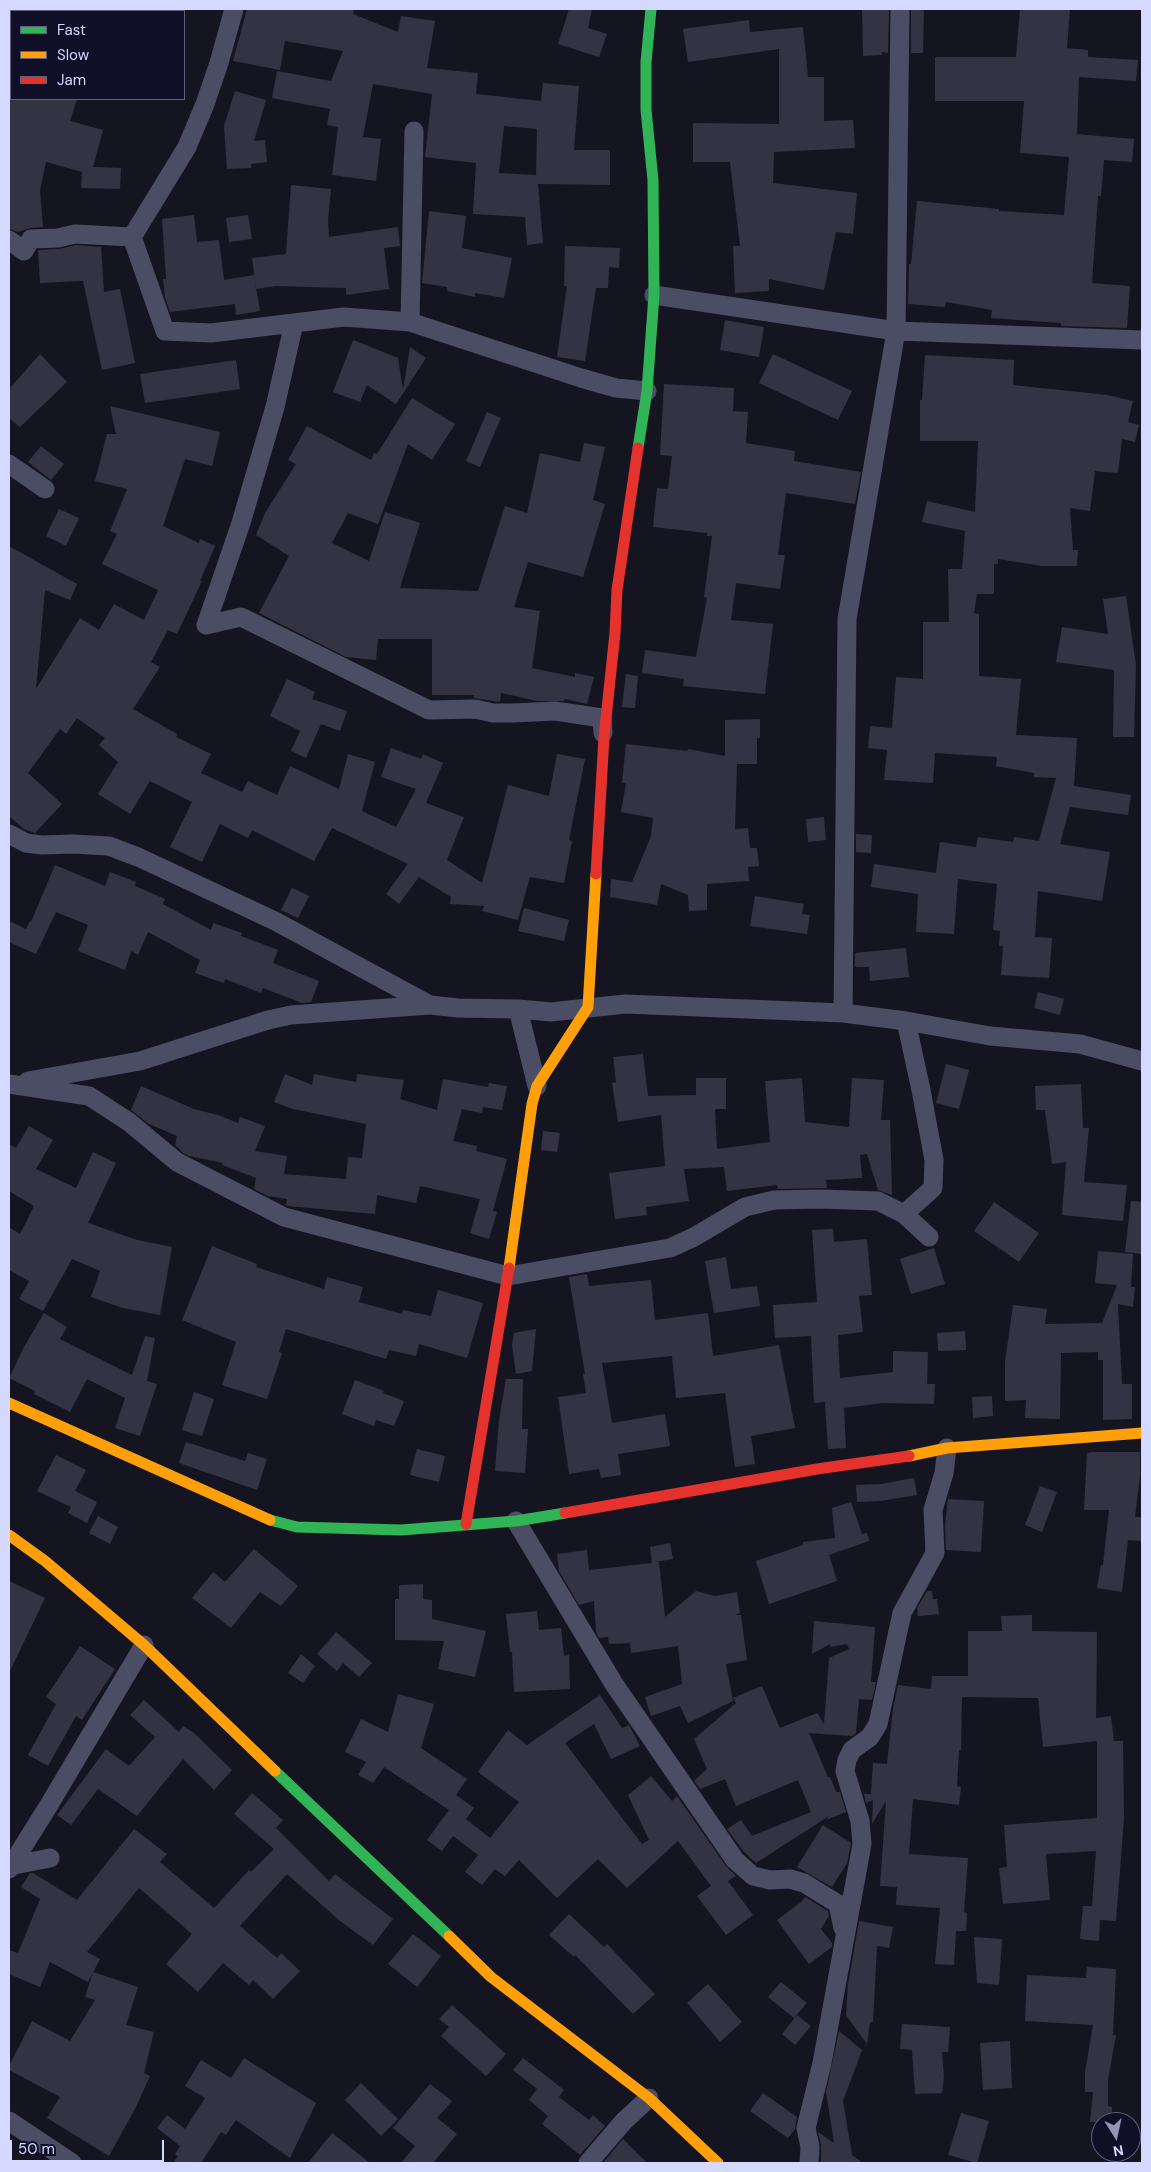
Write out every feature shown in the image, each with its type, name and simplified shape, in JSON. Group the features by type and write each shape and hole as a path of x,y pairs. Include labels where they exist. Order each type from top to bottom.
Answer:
{"street":[{"path":"132,237 187,147 205,104 219,63 234,9"},
{"path":"466,1524 508,1276 530,1113 537,1086 588,1007 604,737 615,633 617,590 647,391 654,295 653,180 646,110 646,62 651,9"},
{"path":"843,1013 847,619 896,331 900,9"},
{"path":"410,322 414,131"},
{"path":"9,240 24,251 31,239 58,238 75,234 132,237"},
{"path":"132,237 165,331 211,333 344,317 410,322 581,378 616,388 647,391"},
{"path":"654,295 896,331 1142,340"},
{"path":"294,323 275,407 241,523 206,625 240,618 429,710 475,709 493,713 514,714 555,711 579,714 602,718 604,737"},
{"path":"9,464 45,489"},
{"path":"9,834 26,842 42,845 109,846 138,857 275,920 430,1005"},
{"path":"9,1084 140,1061 268,1020 291,1015 430,1005 466,1008 518,1008 551,1012 625,1004 843,1013 906,1021 990,1036 1080,1044 1142,1061"},
{"path":"518,1008 537,1086"},
{"path":"904,1214 933,1188 934,1160 922,1090 906,1021"},
{"path":"9,1084 89,1096 129,1122 177,1162 284,1217 508,1276 670,1248 694,1238 745,1207 774,1200 878,1201 904,1214 929,1237"},
{"path":"9,1403 264,1518 297,1527 401,1530 516,1521 947,1448 1142,1433"},
{"path":"808,2163 810,2147 806,2128 822,2063 862,1844 860,1820 846,1771 847,1760 852,1750 870,1737 878,1724 902,1613 935,1553 933,1510 944,1473 947,1448"},
{"path":"516,1521 614,1684 735,1860 753,1876 770,1880 790,1879 804,1883 838,1904 845,1934"},
{"path":"9,1535 45,1561 144,1645 491,1977 649,2098 718,2163"},
{"path":"9,1867 49,1805 144,1645"},
{"path":"9,1867 50,1858"},
{"path":"588,2163 624,2121 649,2098"},
{"path":"9,2121 72,2163"}],"building":[{"path":"247,9 354,9 353,14 398,32 401,16 435,21 427,68 478,73 476,94 541,101 543,83 579,86 574,150 610,150 610,185 538,184 543,243 527,245 525,217 473,214 476,163 425,157 432,94 373,84 363,137 381,139 376,181 332,175 338,127 327,125 330,109 272,98 277,71 331,81 343,51 285,41 280,70 233,61","holes":["504,126 537,129 536,175 499,173"]},
{"path":"569,9 592,9 588,28 607,34 599,57 558,44"},
{"path":"862,9 889,9 888,53 882,52 882,55 863,56"},
{"path":"911,9 924,9 923,53 911,53"},
{"path":"1020,9 1070,9 1067,48 1088,50 1088,57 1138,60 1136,81 1079,77 1077,134 1134,139 1132,162 1104,160 1101,196 1098,196 1092,283 1130,286 1127,328 1061,326 1061,323 991,318 992,310 946,302 945,307 908,304 909,264 911,264 917,201 999,209 999,211 1064,215 1069,157 1020,153 1024,101 935,101 935,57 1016,57"},
{"path":"749,20 750,32 803,27 808,77 824,77 824,121 853,120 855,148 774,152 773,183 857,193 853,234 836,232 824,290 769,279 769,291 735,293 733,246 740,246 730,162 693,162 693,123 779,124 779,49 688,62 683,29"},
{"path":"235,91 266,100 254,141 265,140 267,162 251,164 251,168 227,169 224,126"},
{"path":"9,99 77,100 70,121 103,130 93,167 121,168 120,189 81,188 82,172 46,162 40,190 43,227 30,228 18,232 9,229"},
{"path":"291,185 331,189 328,220 329,237 398,227 400,246 384,248 389,289 346,295 346,288 276,286 256,289 252,258 286,254"},
{"path":"429,211 466,216 462,248 512,258 504,298 475,293 475,297 447,291 447,287 422,283"},
{"path":"194,215 197,242 219,240 224,280 254,275 260,311 236,315 235,304 170,312 165,297 163,279 166,279 162,219"},
{"path":"248,215 252,239 229,242 226,218"},
{"path":"76,245 101,247 104,292 120,289 135,363 102,370 83,281 40,283 38,250 59,249"},
{"path":"565,246 620,248 619,268 609,267 608,288 596,288 585,361 557,357 567,286 564,286"},
{"path":"725,320 764,327 759,357 720,350"},
{"path":"353,340 398,358 403,390 410,347 426,358 396,404 367,385 360,402 333,392"},
{"path":"40,354 67,382 20,427 9,418 9,389"},
{"path":"773,354 852,391 838,420 759,383"},
{"path":"925,355 1014,360 1013,385 1107,395 1133,401 1128,422 1139,425 1135,442 1122,439 1118,473 1095,471 1090,511 1070,508 1073,550 1078,550 1077,566 1042,566 998,559 998,564 994,564 994,594 977,594 974,613 979,614 979,676 1021,679 1016,735 1077,738 1074,786 1131,795 1128,815 1070,807 1060,844 1110,852 1102,901 1038,891 1035,937 1052,938 1049,978 1001,975 1003,946 999,946 1000,931 993,930 997,884 958,879 954,934 916,932 918,894 871,887 874,864 936,873 940,842 976,847 978,837 1013,842 1014,837 1039,841 1056,778 1034,777 1034,773 996,766 997,757 935,753 933,783 884,780 887,750 868,748 870,726 892,728 896,677 923,679 923,622 949,622 948,569 962,569 965,531 922,522 927,501 975,512 978,441 920,441 920,400 922,400"},
{"path":"236,360 240,389 145,403 140,374"},
{"path":"664,384 734,388 733,411 748,412 746,443 795,451 794,461 861,472 855,504 786,493 778,555 785,555 780,589 736,583 731,620 773,624 765,694 683,686 684,679 642,673 645,650 696,657 707,598 704,597 712,536 707,536 707,533 653,527 657,488 668,489 672,456 660,455"},
{"path":"412,398 455,424 432,460 408,444 378,524 348,513 332,543 369,561 385,512 420,523 400,588 478,591 505,506 527,513 540,453 580,462 584,443 605,447 593,500 605,504 583,577 528,562 514,607 540,611 532,668 575,677 575,673 594,677 587,704 565,699 564,701 537,701 501,693 500,702 474,698 474,695 432,695 432,639 378,639 376,660 346,657 259,613 289,556 256,535 265,513 296,464 288,460 307,426 371,460 374,453 377,454"},
{"path":"110,406 220,432 212,466 185,459 163,526 199,543 200,539 215,546 200,581 202,581 177,634 168,630 151,662 160,667 133,709 177,734 176,737 211,754 201,773 242,792 248,781 277,795 290,766 339,789 348,754 375,762 362,811 396,827 416,789 381,777 391,748 421,759 423,754 443,763 426,803 464,817 447,860 482,883 508,785 549,796 557,754 585,759 569,840 572,841 564,883 530,877 518,920 482,911 484,906 450,904 451,897 419,877 399,904 386,894 408,864 332,828 314,861 252,830 248,838 220,824 202,862 170,847 192,802 150,781 130,814 98,794 118,762 99,745 105,738 77,718 66,734 60,729 28,773 62,804 35,833 24,829 9,816 9,546 77,584 70,600 45,590 36,689 80,618 99,630 114,604 144,620 158,590 102,564 117,534 110,531 127,489 95,481 107,434 116,434"},
{"path":"487,412 501,418 480,467 466,461"},
{"path":"41,446 64,464 51,480 28,462"},
{"path":"59,509 79,518 66,546 46,536"},
{"path":"1126,596 1136,665 1134,737 1113,737 1114,670 1056,662 1062,627 1108,634 1103,599"},
{"path":"626,674 638,676 635,708 622,707"},
{"path":"287,679 315,692 312,699 347,711 340,731 321,724 306,758 291,751 300,731 270,716"},
{"path":"760,719 760,738 757,738 757,764 737,764 735,829 748,828 750,848 757,848 759,866 748,867 749,881 707,884 707,910 689,911 688,895 661,884 657,905 610,897 611,879 632,882 651,836 653,818 621,812 626,783 622,783 626,744 687,751 688,749 725,756 725,720"},
{"path":"824,817 826,840 808,842 806,819"},
{"path":"856,834 872,835 871,853 856,852"},
{"path":"55,865 105,886 110,872 136,882 135,886 165,899 163,904 211,930 213,923 242,933 241,936 278,950 273,963 319,981 311,1002 302,1003 263,988 261,993 225,979 224,983 195,973 200,960 148,932 138,955 131,951 125,970 78,951 88,925 56,912 36,954 9,942 9,921 26,929 31,922"},
{"path":"292,888 309,896 298,918 281,910"},
{"path":"755,896 804,904 802,914 810,915 807,934 750,926"},
{"path":"524,908 569,920 564,941 518,931"},
{"path":"906,948 909,977 870,981 869,967 855,967 855,953"},
{"path":"1038,992 1064,999 1060,1015 1034,1008"},
{"path":"643,1054 648,1096 696,1095 696,1078 726,1078 726,1109 715,1109 717,1149 770,1142 765,1081 802,1078 805,1122 849,1127 852,1078 884,1080 881,1120 890,1120 892,1195 878,1190 867,1154 860,1155 862,1178 826,1180 827,1188 778,1189 777,1185 727,1191 724,1167 684,1169 689,1201 646,1207 647,1215 615,1219 609,1173 665,1166 661,1115 618,1122 612,1083 616,1082 613,1057"},
{"path":"946,1064 969,1070 959,1109 936,1103"},
{"path":"285,1074 312,1085 314,1074 356,1082 357,1074 404,1080 400,1099 437,1110 443,1079 488,1087 489,1083 507,1086 502,1110 483,1107 482,1113 462,1109 453,1141 477,1146 476,1151 507,1159 493,1211 497,1212 489,1239 470,1233 480,1199 420,1186 416,1203 377,1195 375,1214 288,1206 286,1205 287,1199 268,1196 254,1189 256,1178 222,1165 223,1163 183,1153 175,1145 177,1136 149,1124 131,1110 141,1086 194,1109 218,1115 238,1123 240,1117 265,1126 255,1151 287,1156 284,1174 346,1179 348,1157 362,1158 366,1124 293,1109 274,1102"},
{"path":"1081,1084 1083,1128 1089,1128 1084,1182 1127,1185 1123,1221 1062,1215 1066,1162 1052,1164 1045,1110 1036,1110 1035,1086"},
{"path":"29,1126 53,1140 36,1169 76,1188 93,1152 116,1163 88,1223 137,1240 172,1247 160,1315 123,1308 91,1297 100,1271 72,1259 43,1311 19,1299 29,1281 9,1270 9,1227 20,1234 34,1206 9,1191 9,1144 16,1148"},
{"path":"543,1131 560,1133 557,1152 541,1150"},
{"path":"1131,1201 1142,1202 1142,1254 1125,1252"},
{"path":"994,1202 1039,1233 1019,1262 974,1231"},
{"path":"833,1229 834,1242 867,1239 872,1295 859,1296 863,1332 838,1335 840,1378 893,1372 893,1351 928,1352 927,1384 935,1384 934,1404 883,1403 844,1408 846,1448 828,1449 825,1402 814,1403 811,1336 775,1338 773,1305 817,1302 812,1230"},
{"path":"212,1246 257,1264 256,1267 324,1289 327,1277 363,1287 359,1302 402,1314 403,1310 431,1316 438,1290 483,1303 467,1358 419,1344 416,1356 389,1350 386,1359 286,1329 279,1352 282,1353 267,1399 222,1385 236,1342 182,1320"},
{"path":"934,1248 945,1284 911,1294 900,1259"},
{"path":"1098,1251 1133,1254 1131,1287 1135,1287 1133,1307 1118,1304 1122,1384 1132,1384 1132,1419 1103,1420 1103,1360 1098,1360 1098,1352 1061,1353 1060,1419 1025,1418 1026,1400 1005,1401 1005,1362 1013,1305 1047,1309 1045,1324 1102,1323 1117,1285 1095,1283"},
{"path":"726,1257 731,1289 757,1286 760,1306 714,1313 705,1261"},
{"path":"587,1274 589,1286 651,1280 655,1320 708,1313 713,1356 779,1345 795,1428 751,1436 755,1464 735,1467 725,1393 676,1398 672,1356 602,1363 612,1423 665,1414 670,1446 618,1454 621,1475 601,1478 599,1469 569,1474 558,1397 586,1393 583,1374 585,1374 569,1277"},
{"path":"44,1313 67,1327 60,1339 132,1375 145,1336 155,1338 147,1381 157,1384 140,1436 115,1428 125,1398 87,1379 70,1412 34,1394 35,1391 9,1378"},
{"path":"536,1329 532,1371 516,1374 512,1345 514,1333"},
{"path":"965,1331 966,1350 938,1351 937,1333"},
{"path":"506,1379 523,1379 522,1429 528,1429 525,1473 495,1471 499,1420"},
{"path":"355,1380 404,1401 394,1426 376,1420 374,1426 342,1414"},
{"path":"194,1392 214,1399 202,1436 182,1430"},
{"path":"992,1396 993,1416 973,1418 972,1397"},
{"path":"186,1442 245,1461 248,1453 267,1459 257,1490 179,1463"},
{"path":"417,1449 445,1456 439,1482 410,1475"},
{"path":"1140,1452 1140,1476 1135,1517 1142,1517 1142,1541 1128,1540 1122,1592 1097,1588 1101,1565 1103,1565 1109,1510 1084,1510 1087,1453"},
{"path":"56,1455 86,1470 75,1491 97,1502 87,1523 68,1513 71,1507 37,1491"},
{"path":"914,1478 917,1495 881,1501 857,1502 856,1485 881,1484"},
{"path":"1040,1486 1057,1492 1042,1532 1025,1525"},
{"path":"948,1499 984,1501 981,1552 946,1550 945,1524"},
{"path":"851,1502 862,1534 867,1533 869,1541 829,1555 837,1581 769,1604 756,1561 803,1545 803,1542 835,1538 832,1508"},
{"path":"98,1516 118,1527 110,1544 89,1533"},
{"path":"670,1543 673,1559 655,1562 659,1562 665,1617 696,1591 715,1596 737,1592 740,1613 735,1615 741,1615 747,1660 726,1664 733,1701 688,1723 680,1706 651,1716 645,1697 682,1684 678,1646 631,1653 630,1643 609,1644 608,1637 599,1638 596,1632 594,1601 579,1605 559,1571 557,1554 587,1550 589,1570 652,1563 650,1547"},
{"path":"254,1549 298,1586 281,1606 260,1592 231,1628 192,1598 213,1572 225,1582"},
{"path":"9,1581 45,1598 9,1673"},
{"path":"423,1584 423,1599 432,1600 432,1619 486,1631 475,1677 438,1669 444,1641 395,1640 395,1599 399,1599 399,1585"},
{"path":"927,1591 932,1591 933,1599 937,1599 939,1614 918,1616 917,1608"},
{"path":"537,1611 539,1630 561,1628 564,1656 569,1655 570,1689 514,1692 512,1652 510,1652 506,1614"},
{"path":"1032,1615 1032,1631 1097,1632 1096,1718 1111,1716 1114,1741 1123,1741 1124,1818 1116,1921 1100,1920 1099,1941 1080,1939 1083,1906 1092,1906 1096,1851 1046,1854 1050,1900 1003,1904 999,1868 1007,1867 1004,1825 1097,1818 1097,1741 1043,1747 1038,1698 962,1697 961,1750 959,1750 957,1786 961,1787 959,1805 913,1799 909,1854 968,1858 964,1912 967,1913 966,1931 956,1931 954,1965 935,1964 940,1908 896,1905 897,1887 880,1886 886,1801 872,1824 873,1800 866,1803 864,1794 871,1794 873,1763 887,1764 893,1709 898,1685 931,1689 932,1676 968,1676 968,1631 1002,1631 1001,1616"},
{"path":"814,1621 875,1627 871,1682 876,1682 872,1700 859,1699 856,1733 852,1736 809,1733 828,1777 830,1777 836,1792 840,1792 846,1812 826,1820 829,1816 756,1863 744,1852 727,1829 741,1820 752,1836 811,1812 798,1780 736,1806 725,1779 700,1789 694,1781 707,1769 694,1739 736,1703 733,1698 762,1686 780,1728 817,1713 824,1724 829,1658 849,1649 847,1644 830,1647 830,1644 812,1654"},
{"path":"336,1632 372,1663 359,1677 343,1663 337,1671 317,1654"},
{"path":"80,1646 115,1669 82,1720 76,1716 48,1766 28,1755 56,1704 46,1697"},
{"path":"301,1654 315,1666 303,1683 288,1673"},
{"path":"398,1694 434,1704 421,1748 467,1779 456,1795 474,1808 466,1819 490,1838 519,1802 478,1772 508,1730 527,1745 600,1695 622,1728 629,1725 640,1746 611,1759 594,1724 565,1743 642,1844 649,1840 628,1795 651,1776 672,1801 677,1796 726,1866 736,1876 728,1881 753,1915 726,1935 697,1896 711,1886 678,1841 627,1888 598,1859 557,1898 519,1860 505,1876 495,1869 482,1885 465,1872 478,1855 453,1836 442,1851 427,1840 449,1810 384,1767 373,1783 358,1775 366,1762 345,1752 361,1719 388,1732"},
{"path":"144,1700 179,1732 183,1726 194,1733 232,1770 214,1790 183,1759 137,1816 98,1789 71,1825 57,1815 106,1749 129,1766 155,1737 130,1715"},
{"path":"252,1793 283,1820 276,1828 329,1881 335,1874 393,1919 373,1945 340,1921 287,1874 240,1926 277,1958 281,1953 300,1971 273,1999 253,1980 249,1985 223,1963 198,1992 166,1964 192,1934 139,1888 87,1952 100,1959 88,1982 50,1962 40,1987 9,1974 9,1950 18,1953 40,1899 21,1887 30,1873 77,1900 134,1829 167,1854 160,1862 214,1908 249,1870 251,1872 274,1849 234,1814"},
{"path":"823,1825 851,1843 847,1863 832,1887 797,1867"},
{"path":"805,1897 828,1911 829,1916 821,1929 832,1943 832,1947 809,1964 777,1920"},
{"path":"569,1914 604,1947 607,1944 655,1994 633,2014 575,1955 574,1957 549,1935"},
{"path":"859,1921 893,1927 889,1948 877,1946 873,2022 870,2022 867,2044 846,2015 848,1985"},
{"path":"413,1934 441,1956 417,1987 388,1964"},
{"path":"974,1937 1002,1939 999,1985 977,1983"},
{"path":"1087,1967 1116,1969 1113,2035 1116,2035 1108,2080 1108,2106 1112,2107 1112,2112 1091,2112 1093,2092 1085,2092 1085,2072 1093,2025 1025,2021 1027,1975 1086,1978"},
{"path":"93,1972 138,1987 126,2025 154,2032 144,2073 150,2076 136,2107 109,2156 47,2118 60,2097 9,2070 9,2066 32,2021 70,2041 95,2000 85,1997"},
{"path":"781,1982 807,2003 794,2018 768,1997"},
{"path":"708,1984 742,2022 720,2042 687,2003"},
{"path":"452,2005 506,2054 486,2076 441,2036 449,2027 439,2019"},
{"path":"797,2015 811,2026 795,2045 782,2034"},
{"path":"902,2024 950,2027 948,2052 942,2052 944,2077 942,2093 915,2094 912,2050 900,2049"},
{"path":"839,2031 862,2050 843,2101 852,2155 863,2163 821,2163 821,2145 818,2132 834,2143 826,2092"},
{"path":"1010,2041 1012,2088 983,2090 980,2043"},
{"path":"244,2058 316,2103 290,2158 236,2120 226,2135 221,2132 201,2163 173,2163 178,2156 175,2154 180,2146 157,2128 167,2115 185,2129 205,2098 185,2086 201,2060 231,2078"},
{"path":"523,2058 564,2090 559,2097 589,2120 593,2115 605,2126 580,2155 542,2124 548,2116 529,2100 537,2089 513,2070"},
{"path":"361,2083 398,2119 381,2136 345,2100"},
{"path":"430,2084 452,2101 437,2118 457,2134 433,2163 401,2163 415,2146 393,2128"},
{"path":"763,2093 797,2117 795,2129 788,2138 750,2111"},
{"path":"961,2113 989,2121 977,2163 948,2155"},
{"path":"332,2133 370,2163 308,2163"},
{"path":"623,2139 647,2163 603,2163"}],"traffic: fast":[{"path":"638,448 647,391 654,295 653,180 646,110 646,62 651,9"},
{"path":"270,1520 297,1527 401,1530 516,1521 565,1513"},
{"path":"275,1771 449,1936"}],"traffic: slow":[{"path":"509,1268 532,1104 537,1086 588,1007 596,874"},
{"path":"9,1403 270,1520"},
{"path":"909,1456 947,1448 1142,1433"},
{"path":"9,1535 45,1561 144,1645 275,1771"},
{"path":"449,1936 491,1977 649,2098 718,2163"}],"traffic: jam":[{"path":"596,874 604,737 615,633 617,590 638,448"},
{"path":"466,1524 509,1268"},
{"path":"565,1513 817,1469 909,1456"}]}
